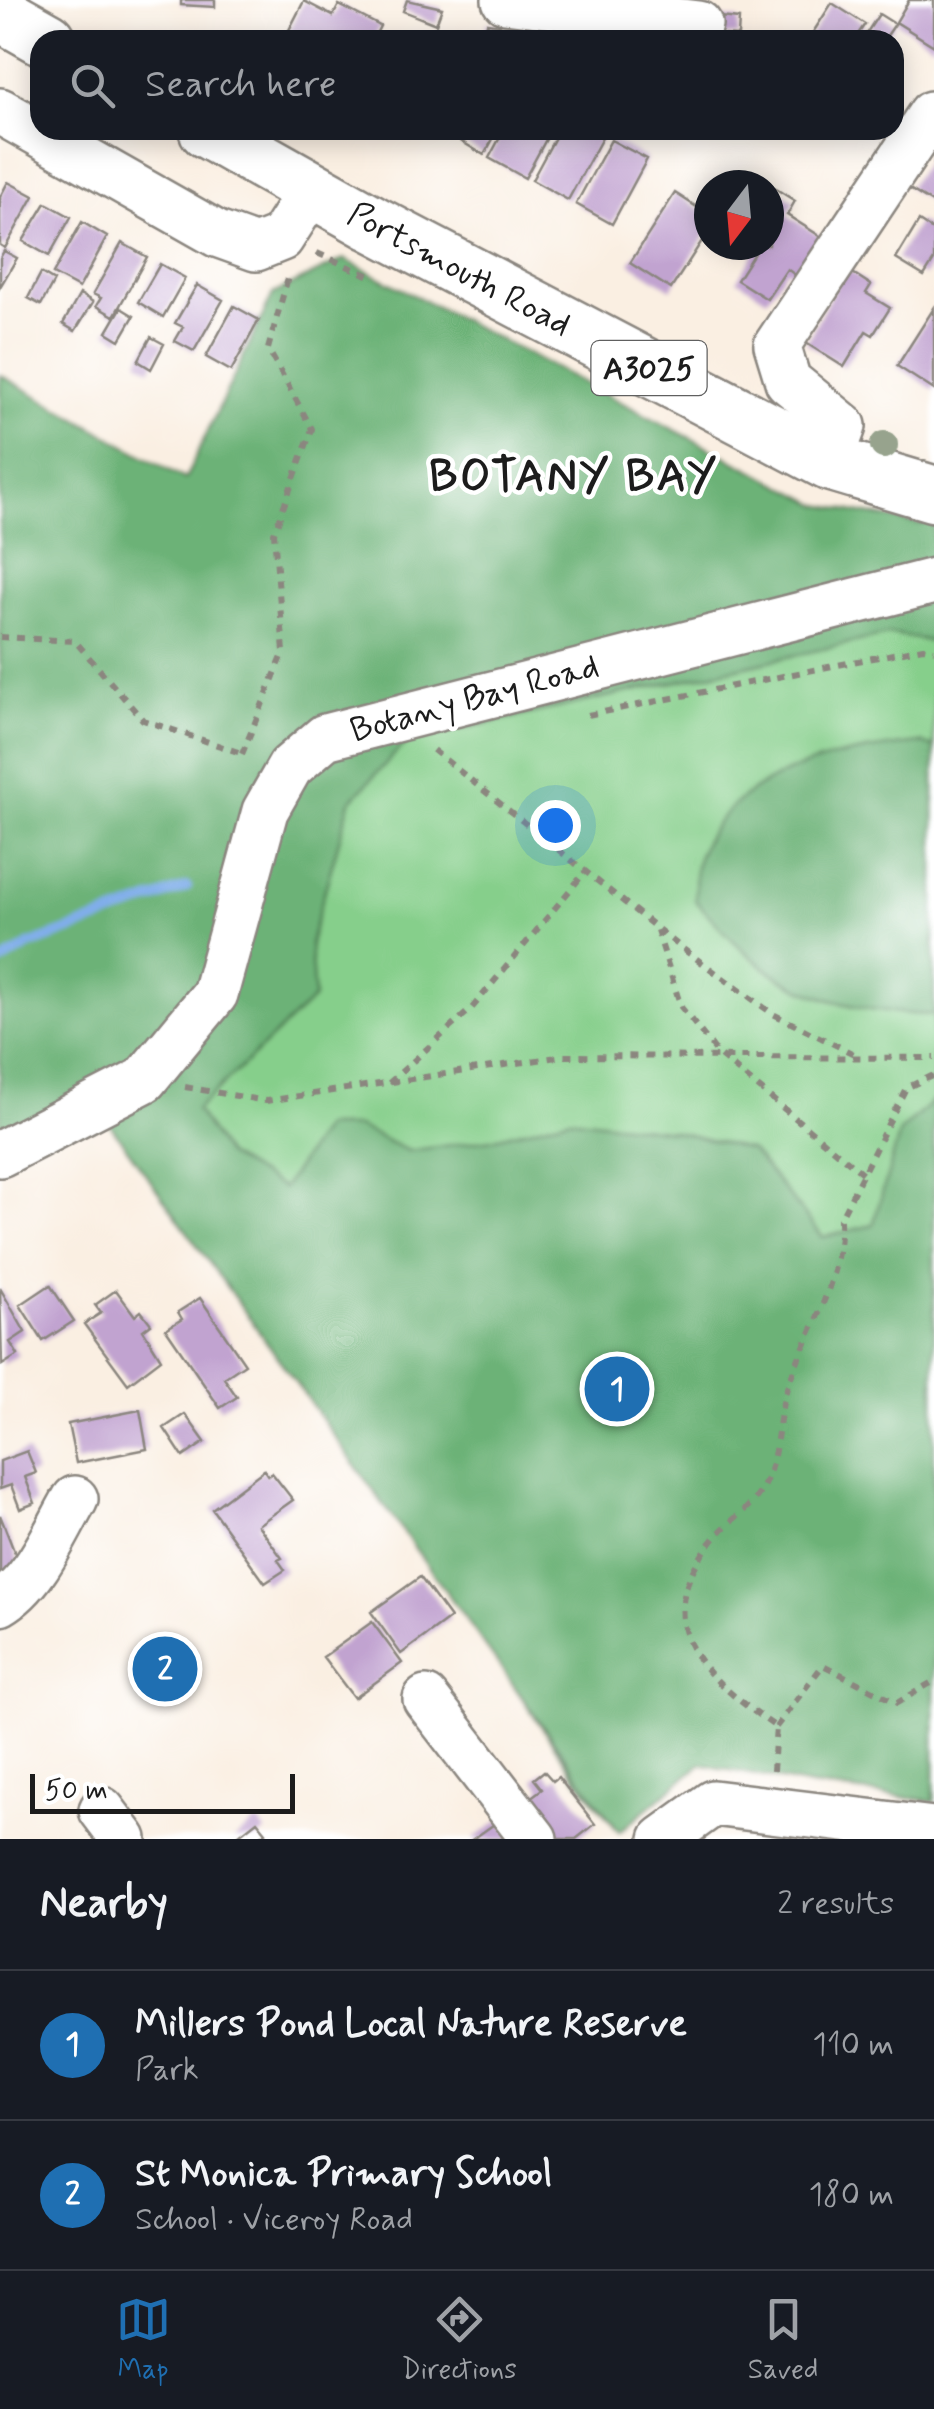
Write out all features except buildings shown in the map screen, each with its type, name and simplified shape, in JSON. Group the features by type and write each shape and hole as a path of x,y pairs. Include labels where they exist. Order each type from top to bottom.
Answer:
{"main road":[{"path":"0,13 30,30"},
{"name":"Portsmouth Road","path":"224,140 830,462 934,494"}],"street":[{"path":"505,0 699,24"},
{"path":"0,111 30,128"},
{"path":"830,462 843,426 788,380 777,346 931,114"},
{"path":"51,140 217,234 256,248 281,238"},
{"name":"Portsmouth Road","path":"281,238 313,188"},
{"name":"Botany Bay Road","path":"0,1154 144,1080 215,994 265,811 290,767 325,737 934,580"},
{"path":"0,1603 12,1596 36,1566 75,1499"},
{"path":"426,1699 534,1839"},
{"path":"663,1839 726,1804 934,1830"}],"path":[{"path":"242,754 284,652 274,533 312,429 268,349 291,280 281,238"},
{"path":"0,636 75,641 142,720 290,767"},
{"path":"428,746 656,928 774,1014 861,1057"},
{"path":"387,1085 472,1008 585,872"},
{"path":"656,928 681,1007 720,1056 862,1173"},
{"path":"144,1080 266,1101 564,1056 934,1058"},
{"path":"776,1727 719,1683 689,1650 681,1612 692,1576 718,1534 762,1492 777,1449 787,1386 830,1284 841,1242 840,1219 906,1088 934,1076"},
{"path":"726,1804 745,1786 772,1778 776,1727 823,1665 897,1703 934,1681"}],"green space":[{"path":"344,259 820,505 922,524 934,506 934,642 891,634 407,741 350,802 310,943 314,998 196,1110 226,1155 283,1188 324,1127 358,1127 408,1151 491,1139 570,1118 673,1131 751,1150 823,1237 873,1225 900,1132 934,1100 934,1801 810,1786 701,1764 619,1832 88,1094 0,1136 0,375 185,479 273,294"},
{"path":"934,606 934,1801 810,1786 701,1764 619,1832 579,1782 495,1658 176,1086 332,757"},
{"path":"920,743 934,747 934,1014 841,1003 793,985 753,958 695,900 697,861 712,830 733,805 760,786 822,760"}],"waterway":[{"path":"0,963 29,945 187,887"}],"place":[{"name":"Millers Pond Local Nature Reserve","path":"617,1389"},
{"name":"St Monica Primary School","path":"165,1669"}],"district":[{"name":"BOTANY BAY","path":"574,474"}]}
